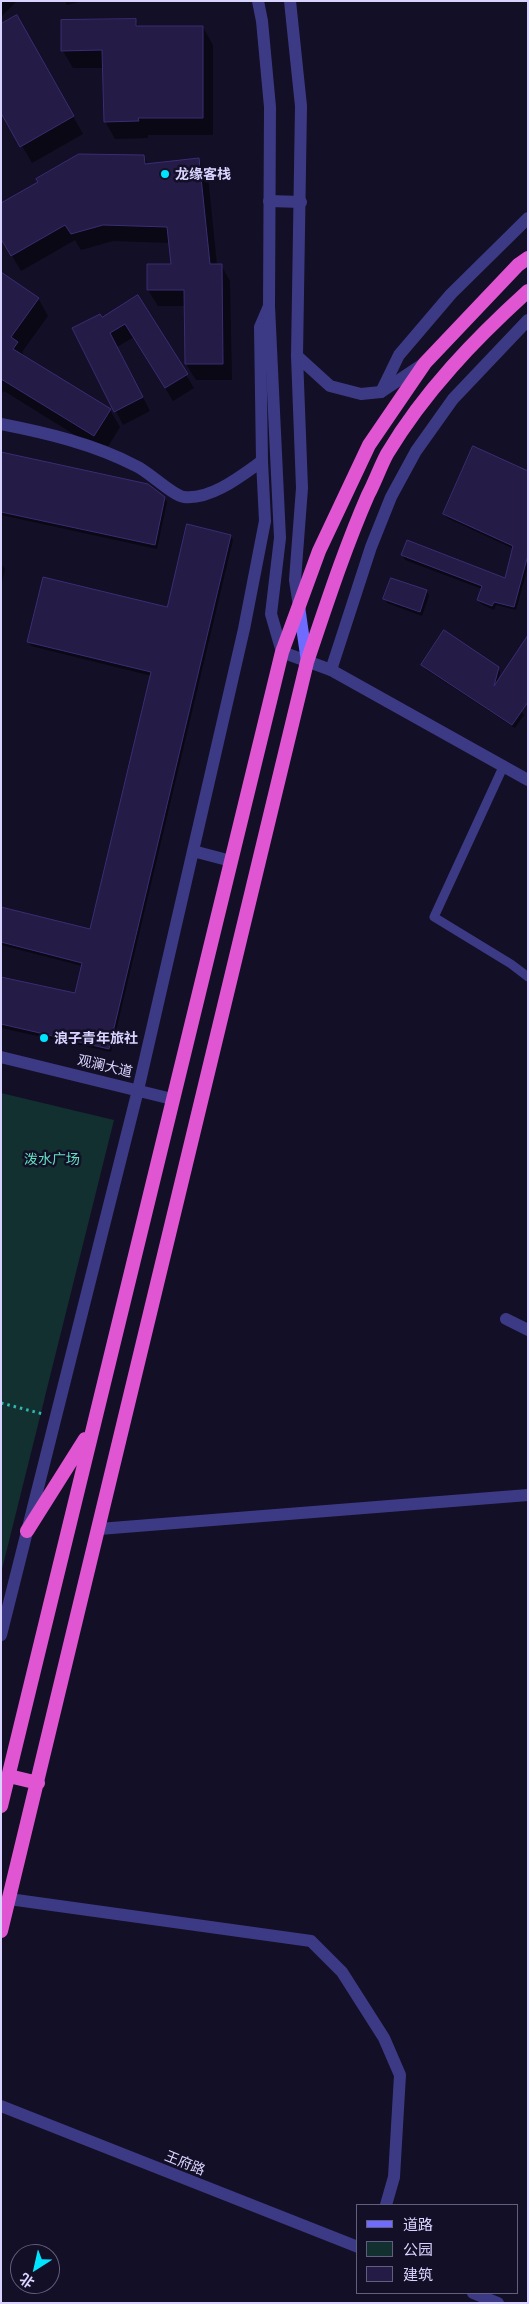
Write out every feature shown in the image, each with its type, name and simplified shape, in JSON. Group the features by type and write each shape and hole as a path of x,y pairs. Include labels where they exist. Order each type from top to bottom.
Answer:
{"highway":[{"path":"1,1806 5,1775 282,652 319,551 369,445 425,363 518,265 528,258"},
{"path":"1,1931 307,662 349,538 387,454 416,411 451,367 487,328 528,291"},
{"path":"27,1531 92,1428"},
{"path":"5,1775 38,1783"}],"main road":[{"path":"299,606 307,662"}],"street":[{"path":"258,1 262,21 270,107 269,306 280,538 271,614 282,652 331,670 528,780"},
{"path":"290,1 301,106 298,356 302,488 295,580 299,606"},
{"path":"269,201 301,202"},
{"path":"381,392 399,355 451,294 528,218"},
{"path":"1,1636 138,1090 242,639 265,521 260,327 269,306"},
{"path":"331,670 371,547 391,497 412,458 453,400 528,320"},
{"path":"298,356 330,386 361,394 381,392 425,363"},
{"path":"1,424 55,434 137,466 182,497 197,496 222,488 237,480 262,461"},
{"path":"193,851 231,861"},
{"name":"观澜大道","path":"1,1057 172,1099"},
{"path":"506,1319 528,1330"},
{"path":"98,1529 528,1495"},
{"path":"9,1899 311,1941 342,1972 384,2038 400,2075 394,2177 386,2204"},
{"name":"王府路","path":"1,2106 356,2246"},
{"path":"475,2294 498,2303"}],"lane":[{"path":"504,765 434,917 512,964 528,977"}],"path":[{"path":"1,1403 56,1417"}],"green space":[{"name":"泼水广场","path":"1,1093 114,1120 1,1573"}],"building":[{"path":"17,15 74,116 20,147 1,113 1,24"},
{"path":"136,19 136,26 203,26 203,118 138,118 139,121 104,122 102,50 61,51 61,20"},
{"path":"79,154 144,155 145,164 199,158 210,264 222,264 223,364 185,364 184,290 147,290 147,264 171,264 167,227 103,225 71,234 65,225 11,256 1,239 1,203 38,182 36,179"},
{"path":"1,272 39,298 11,337 18,342 13,349 111,409 94,436 1,379"},
{"path":"138,295 188,374 165,388 125,324 110,333 143,397 114,412 72,328 100,314 102,317"},
{"path":"473,446 528,471 528,555 514,607 494,602 492,606 477,600 482,586 401,555 407,540 505,578 513,546 443,514"},
{"path":"1,452 148,484 165,497 155,545 1,512"},
{"path":"187,524 231,535 109,1049 1,1024 1,977 75,993 82,963 1,942 1,907 90,929 151,672 27,642 43,577 167,607"},
{"path":"391,578 427,590 420,612 383,599"},
{"path":"444,630 499,667 494,686 528,635 528,702 512,725 421,665"}],"place":[{"name":"龙缘客栈","path":"165,174"},
{"name":"浪子青年旅社","path":"44,1038"}]}
